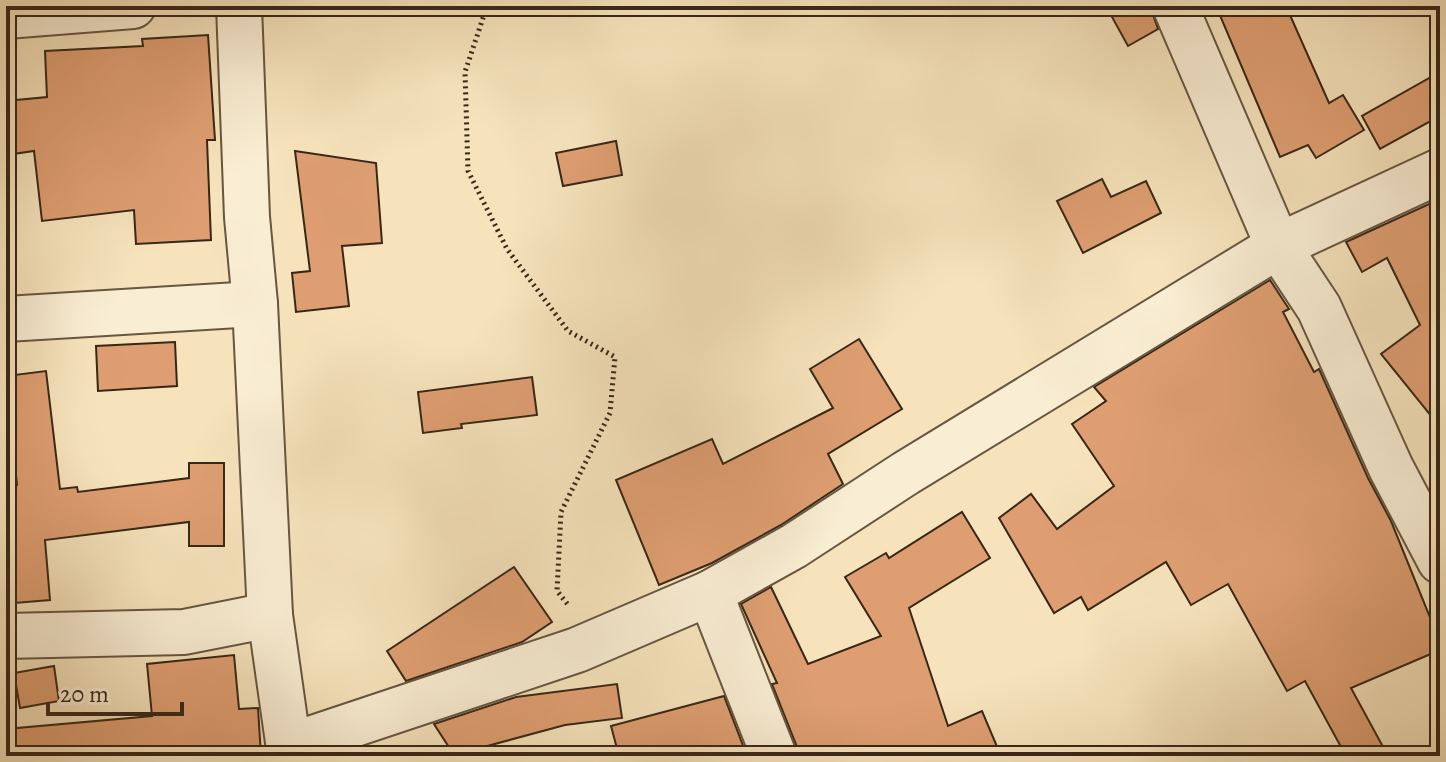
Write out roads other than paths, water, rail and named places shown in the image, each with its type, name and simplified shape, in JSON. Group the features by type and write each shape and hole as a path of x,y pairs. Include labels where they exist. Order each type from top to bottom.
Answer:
{"street":[{"path":"6,16 133,6"},
{"path":"239,6 247,217 255,304 270,615 290,751 596,642 710,593 794,546 919,465 1278,246 1440,171"},
{"path":"1175,6 1278,246 1319,308 1391,468 1440,561"},
{"path":"6,319 255,304"},
{"path":"710,593 774,756"},
{"path":"6,636 184,632 270,615"}]}
